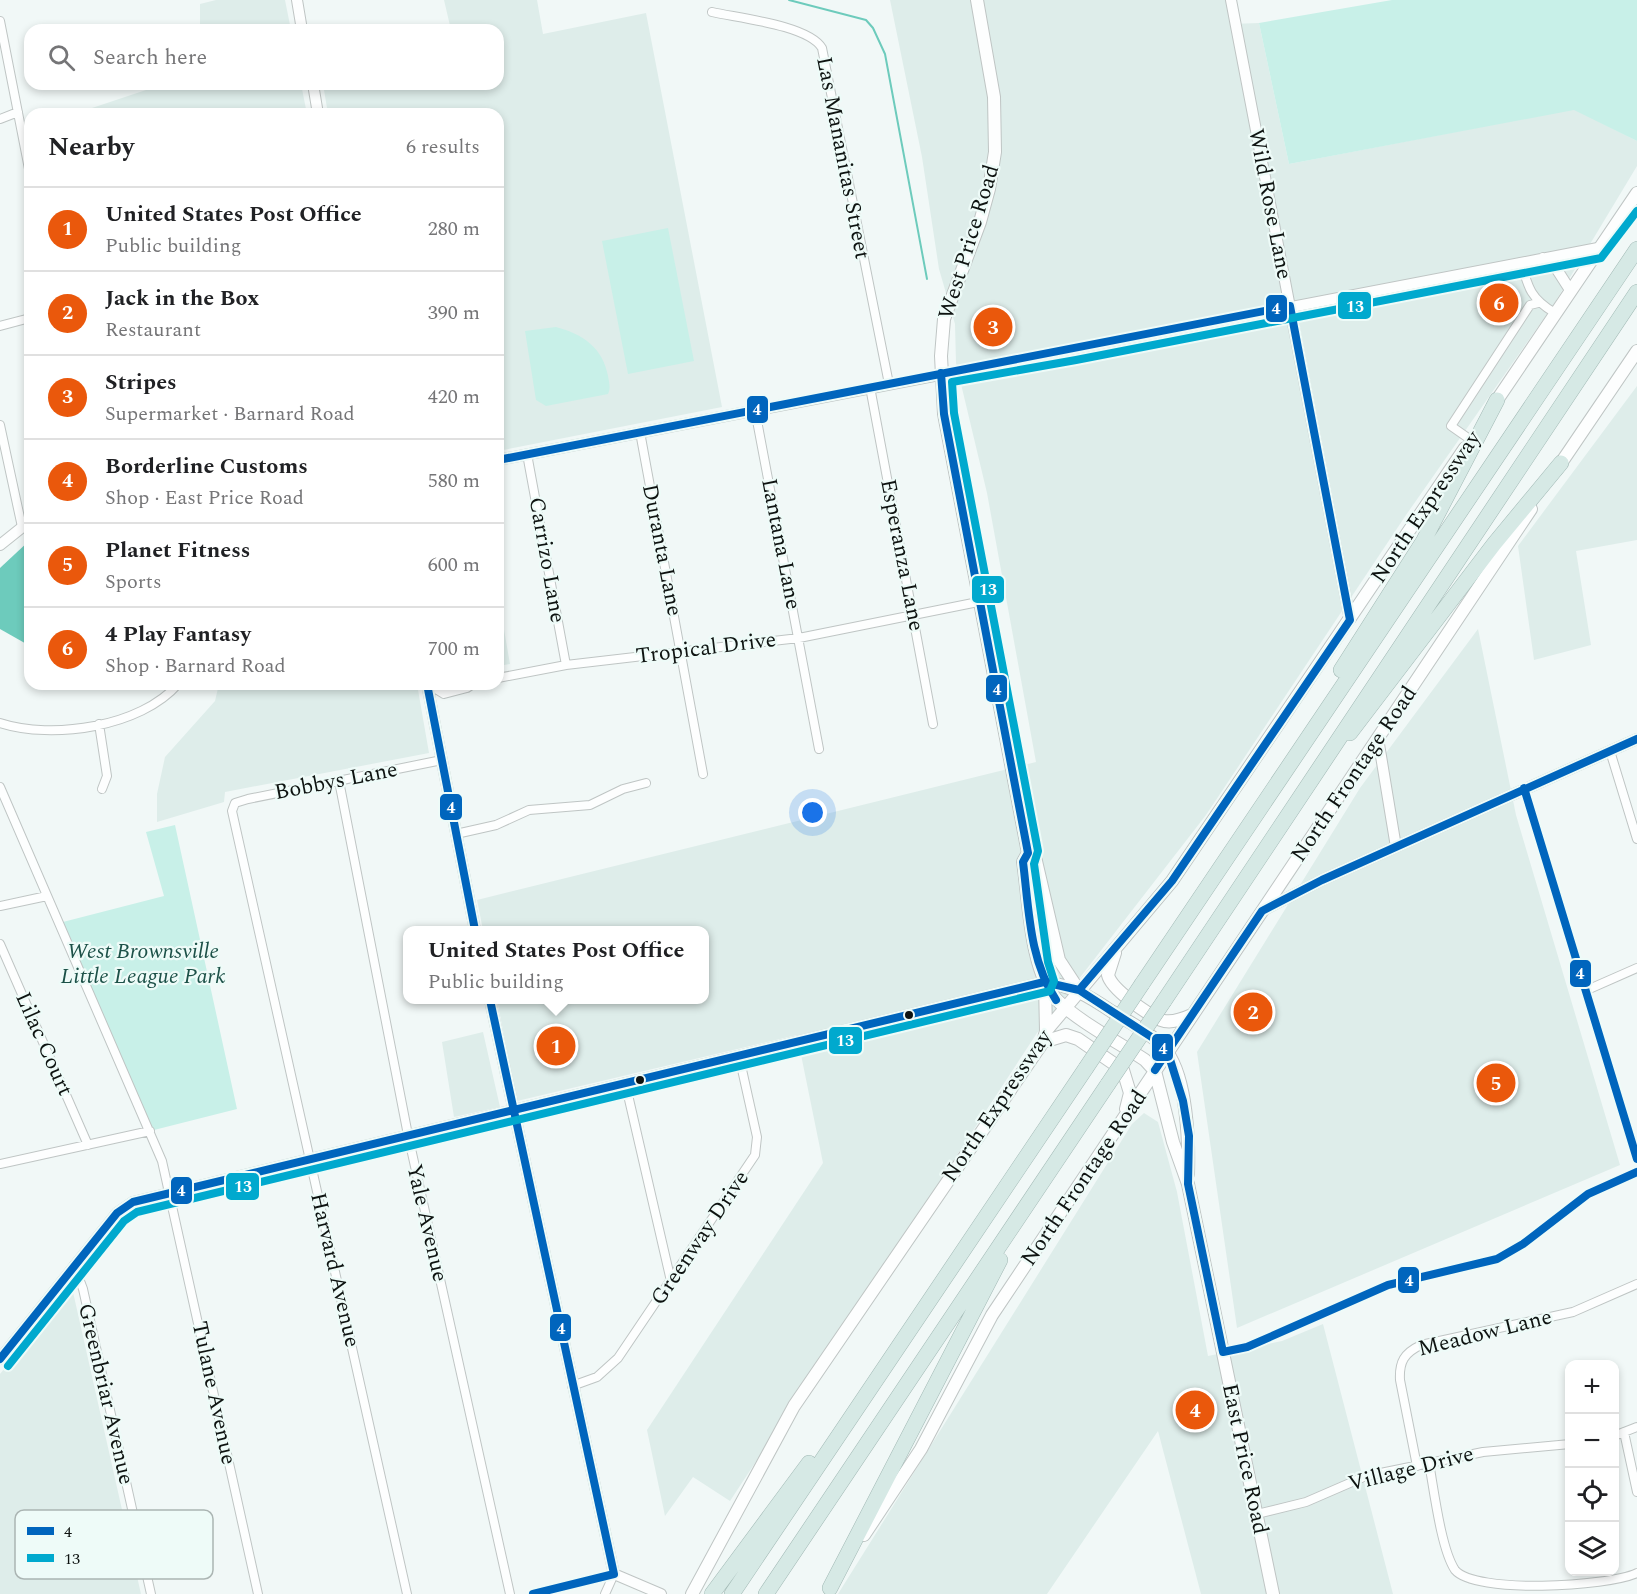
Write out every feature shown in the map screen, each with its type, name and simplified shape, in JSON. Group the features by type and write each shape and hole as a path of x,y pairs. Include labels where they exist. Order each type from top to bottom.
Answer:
{"highway":[{"name":"North Expressway","path":"732,1594 1637,249"},
{"path":"766,1594 1164,1001 1305,785 1637,292"},
{"path":"1291,763 1319,705 1424,540 1497,400"},
{"path":"1305,785 1370,710 1494,544 1561,463"},
{"path":"828,1591 950,1353 1044,1178"},
{"path":"712,1594 757,1531 892,1356"}],"main road":[{"name":"West Price Road","path":"977,0 994,97 995,152 989,189 980,222 944,319 941,373 944,414 978,602 1028,853 1023,862 1038,964 1044,982 1054,997 1065,1007"},
{"name":"North Expressway","path":"692,1594 794,1406 1065,1007 1172,881 1637,193"},
{"name":"North Frontage Road","path":"828,1591 921,1449 992,1315 1637,351"},
{"path":"1028,853 1036,861 1059,960 1079,990"},
{"path":"1119,943 1108,969 1112,985 1162,1021 1179,1021 1192,1015"},
{"path":"1124,1119 1130,1093 1123,1070 1078,1039 1066,1035 1045,1036 1044,982 1079,990 1153,1038 1168,1053"},
{"path":"1065,1007 1145,1060 1155,1071"},
{"path":"1183,1101 1179,1053 1184,1030"},
{"name":"East Price Road","path":"1168,1053 1183,1101 1189,1136 1188,1184"},
{"name":"East Price Road","path":"1155,1071 1173,1142 1188,1184 1257,1514 1270,1593"}],"street":[{"path":"297,0 301,24"},
{"name":"Wild Rose Lane","path":"1231,0 1350,620"},
{"name":"Las Mananitas Street","path":"712,12 803,33 817,40 822,48 889,384"},
{"path":"0,21 24,143"},
{"path":"314,90 317,108"},
{"path":"0,119 18,112"},
{"path":"504,459 1598,248"},
{"path":"1543,258 1554,265 1570,290"},
{"path":"1521,262 1528,287 1538,303 1555,313"},
{"path":"1471,440 1451,426 1530,305 1538,303"},
{"path":"0,326 24,320"},
{"name":"Esperanza Lane","path":"870,387 933,724"},
{"name":"Lantana Lane","path":"755,410 819,749"},
{"path":"0,425 24,516"},
{"name":"Duranta Lane","path":"640,432 704,774"},
{"name":"Carrizo Lane","path":"527,454 566,665"},
{"path":"0,545 24,526"},
{"name":"Tropical Drive","path":"504,677 566,665 799,638 978,602"},
{"path":"0,723 42,731 68,730 99,724 144,709 172,690"},
{"path":"433,690 442,760 475,926"},
{"path":"438,690 444,694 459,690"},
{"path":"99,724 108,776 102,789"},
{"path":"1378,738 1396,847"},
{"path":"1262,911 1524,788 1637,739"},
{"path":"1610,751 1637,839"},
{"name":"Bobbys Lane","path":"232,806 248,799 442,760"},
{"name":"Yale Avenue","path":"339,781 408,1135 510,1594"},
{"path":"456,834 496,825 529,810 590,805 624,789 646,783"},
{"path":"1524,788 1637,1159"},
{"name":"Tulane Avenue","path":"0,789 162,1161 258,1594"},
{"name":"Harvard Avenue","path":"232,806 276,1014 407,1594"},
{"path":"0,906 47,896"},
{"name":"Lilac Court","path":"0,944 88,1145"},
{"path":"1587,990 1637,968"},
{"path":"0,1359 74,1265 126,1206 170,1192 1044,982"},
{"path":"491,1004 614,1574 605,1594"},
{"name":"Greenway Drive","path":"572,1386 597,1377 612,1366 755,1155 757,1137 739,1056"},
{"path":"625,1082 670,1281"},
{"path":"0,1164 150,1131"},
{"path":"1223,1352 1246,1347 1388,1285 1497,1259 1523,1244 1588,1194 1637,1172"},
{"name":"Greenbriar Avenue","path":"74,1265 83,1289 132,1510"},
{"name":"Meadow Lane","path":"1417,1466 1400,1380 1399,1368 1406,1354 1420,1345 1573,1312 1637,1284"},
{"path":"1619,1434 1637,1427"},
{"path":"1624,1432 1637,1492"},
{"name":"Village Drive","path":"1257,1514 1306,1502 1352,1480 1506,1449 1565,1444"},
{"path":"1429,1463 1448,1555 1456,1572 1462,1577 1477,1583 1562,1587 1621,1578 1637,1573"},
{"path":"533,1594 614,1574 662,1594"},
{"name":"Greenbriar Avenue","path":"148,1579 151,1594"}],"shaded area":[{"path":"216,0 285,0 290,24 200,24 200,4"},
{"path":"444,0 537,0 543,34 646,13 722,407 504,450 504,108 327,108 324,90 504,90 504,24 450,24"},
{"path":"890,0 1226,0 1231,24 1259,23 1289,164 1574,109 1637,141 1637,166 1554,304 1406,515 1206,815 1037,1033 730,1501 693,1477 665,1516 647,1430 823,1163 797,1035 517,1101 498,1004 709,1004 709,926 482,926 477,900 1036,762 987,493 956,363 955,324 939,269 922,157"},
{"path":"146,90 302,90 306,108 92,108"},
{"path":"1637,386 1637,540 1576,551 1591,645 1534,660 1518,546"},
{"path":"24,546 24,643 0,629 0,568"},
{"path":"1478,629 1516,815 1620,1165 1237,1328 1197,1052 1360,788"},
{"path":"504,630 510,664 504,665"},
{"path":"218,690 418,690 429,753 225,792 224,802 157,822 157,794 165,757 215,701"},
{"path":"483,1032 500,1107 454,1117 442,1042"},
{"path":"1144,1113 1158,1122 1177,1192 1208,1356 1282,1341 1323,1324 1393,1594 1201,1594 1158,1431 1047,1594 838,1594 1132,1124"},
{"path":"67,1291 73,1292 122,1510 15,1510 15,1579 138,1579 141,1594 0,1594 0,1374"}],"green space":[{"path":"1392,0 1637,0 1637,141 1574,110 1289,164 1259,23"},
{"path":"668,228 694,361 628,374 602,241"},
{"path":"556,327 583,338 596,350 605,366 610,385 608,394 546,406 536,400 525,331"},
{"name":"West Brownsville Little League Park","path":"175,825 237,1109 150,1131 59,923 164,896 146,832"}],"waterway":[{"path":"789,0 866,20 873,28 885,54 927,279"}],"transit line":[{"name":"13","path":"8,1366 124,1221 137,1212 1050,991 1054,981 1048,962 1034,864 1038,851 954,413 952,382 1601,258 1637,211"},
{"name":"4","path":"504,459 1290,306 1350,620 1172,881 1079,990"},
{"name":"4","path":"941,373 944,414 1028,853 1023,862 1035,951 1040,968 1056,1000"},
{"name":"4","path":"428,690 474,926"},
{"name":"4","path":"1155,1070 1262,911 1322,880 1637,739"},
{"name":"4","path":"1524,788 1637,1159"},
{"name":"4","path":"0,1359 117,1213 133,1202 1044,982 1079,990 1153,1038 1168,1053 1183,1101 1189,1136 1188,1184 1223,1352 1247,1347 1388,1285 1497,1259 1523,1244 1588,1194 1637,1172"},
{"name":"4","path":"491,1004 614,1574 533,1594"}],"place":[{"name":"4 Play Fantasy","path":"1499,303"},
{"name":"Stripes","path":"993,327"},
{"name":"Jack in the Box","path":"1253,1012"},
{"name":"United States Post Office","path":"556,1046"},
{"name":"Planet Fitness","path":"1496,1083"},
{"name":"Borderline Customs","path":"1195,1410"}]}
